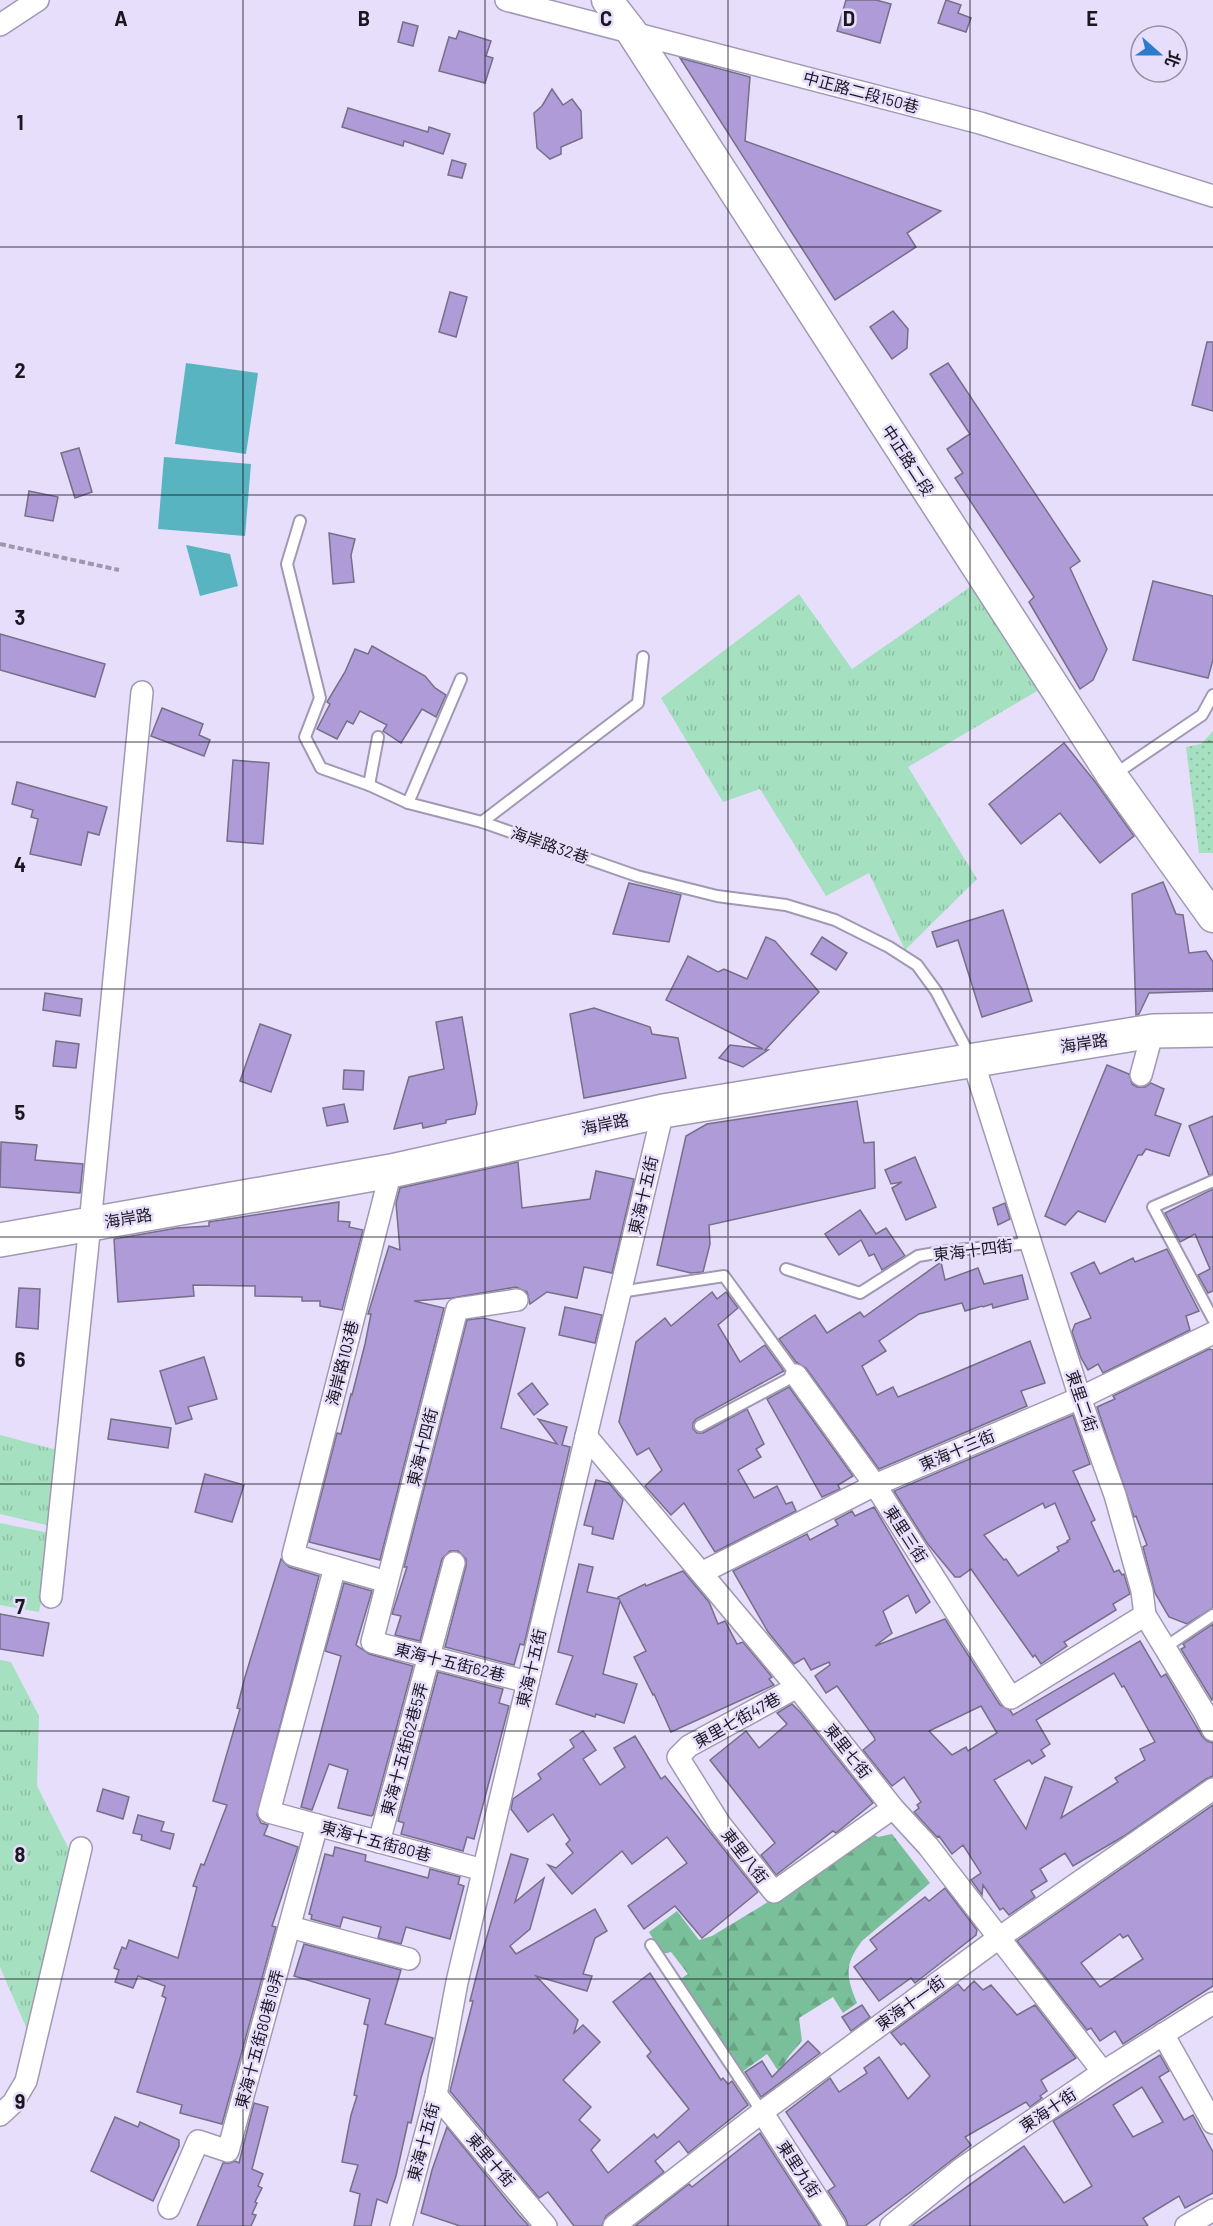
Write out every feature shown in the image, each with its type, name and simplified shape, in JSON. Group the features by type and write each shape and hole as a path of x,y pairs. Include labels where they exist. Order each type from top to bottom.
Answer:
{"main road":[{"name":"海岸路","path":"0,1240 391,1171 663,1111 1153,1031 1213,1030"}],"street":[{"path":"0,26 38,0"},
{"name":"中正路二段150巷","path":"506,0 980,123 1213,196"},
{"name":"中正路二段","path":"607,0 631,31 1112,776 1213,917"},
{"path":"51,1597 142,692"},
{"path":"1141,1076 1153,1031"},
{"name":"東里二街","path":"973,1061 1080,1398 1114,1495 1142,1591 1145,1615 1213,1730"},
{"name":"東海十五街","path":"402,2226 436,2095 457,1982 483,1869 663,1111"},
{"name":"海岸路103巷","path":"335,1567 293,1555 391,1171"},
{"name":"東海十四街","path":"372,1642 457,1309 517,1300"},
{"name":"東海十三街","path":"703,1572 874,1485 1080,1398 1213,1333"},
{"name":"東里三街","path":"796,1375 874,1485 1011,1698 1145,1615"},
{"name":"東里七街","path":"586,1436 703,1572 893,1808 922,1838 1103,2072"},
{"name":"東海十五街62巷5弄","path":"378,1842 454,1563"},
{"path":"335,1567 387,1582"},
{"name":"東海十五街80巷","path":"335,1567 269,1812 483,1869"},
{"name":"東海十五街62巷","path":"372,1642 528,1682"},
{"name":"東里七街47巷","path":"678,1757 689,1746 797,1687"},
{"name":"東里八街","path":"678,1757 720,1824 774,1892 893,1808"},
{"name":"東海十一街","path":"614,2226 762,2112 1000,1937 1213,1789"},
{"name":"東海十五街80巷19弄","path":"169,2208 198,2141 228,2151 317,1825"},
{"path":"0,2115 13,2103 26,2081 81,1848"},
{"path":"290,1927 410,1959"},
{"name":"東海十街","path":"891,2226 961,2169 1103,2072 1213,2003"},
{"path":"1164,2034 1213,2123"},
{"name":"東里十街","path":"436,2095 546,2226"},
{"name":"東里九街","path":"762,2112 835,2226"},
{"path":"1186,2226 1213,2210"}],"lane":[{"name":"海岸路32巷","path":"300,521 287,564 320,698 305,737 321,768 408,802 482,822 637,876 717,896 786,905 835,920 889,947 917,965 936,991 973,1061"},
{"path":"482,822 638,704 643,657"},
{"path":"408,802 461,679"},
{"path":"1112,776 1202,715 1213,695"},
{"path":"369,785 378,737"},
{"path":"1213,1181 1153,1207 1213,1319"},
{"name":"東海十四街","path":"786,1269 860,1293 918,1256 1030,1243"},
{"path":"620,1292 724,1276 796,1375 700,1426"},
{"path":"1164,1648 1213,1615"},
{"path":"651,1946 762,2112"}],"path":[{"path":"0,544 119,570"}],"green space":[{"path":"973,585 1044,687 908,767 977,879 905,950 869,873 826,896 760,789 723,802 661,698 799,594 852,669"},
{"path":"1213,731 1213,853 1199,853 1186,747 1201,744"},
{"path":"0,1435 57,1450 50,1526 0,1514"},
{"path":"0,1523 54,1534 39,1612 0,1605"},
{"path":"0,1660 11,1662 39,1716 37,1786 73,1857 29,2034 0,1967"},
{"path":"869,1831 878,1837 892,1834 930,1883 862,1941 856,1949 850,1964 849,1978 857,2003 843,2013 833,1997 799,2018 802,2041 779,2072 767,2054 742,2072 679,1980 688,1974 671,1952 662,1954 649,1932 677,1911 699,1940 712,1936 786,1891"}],"shaded area":[{"path":"186,363 258,373 246,454 175,444"},
{"path":"164,457 251,464 245,536 158,529"},
{"path":"186,545 230,554 238,586 200,596"}],"building":[{"path":"846,0 876,0 891,4 880,43 837,31"},
{"path":"946,0 961,5 958,13 971,18 966,32 938,23"},
{"path":"403,22 418,26 413,46 398,42"},
{"path":"459,31 491,41 486,56 493,58 485,83 439,71 449,37 456,39"},
{"path":"680,58 750,77 745,141 941,211 907,233 916,247 835,300"},
{"path":"552,89 563,105 572,99 581,111 582,138 561,147 561,154 550,159 537,148 534,113 542,106"},
{"path":"348,108 428,132 429,127 450,134 443,154 404,141 403,146 342,127"},
{"path":"452,160 466,164 462,178 448,175"},
{"path":"450,292 467,297 456,337 439,332"},
{"path":"893,311 908,329 907,348 892,359 870,327"},
{"path":"1207,342 1213,342 1213,411 1192,405"},
{"path":"948,363 1080,561 1070,568 1107,649 1093,680 1080,689 1029,602 1034,597 955,478 963,473 947,449 970,434 930,374"},
{"path":"79,448 92,492 75,498 61,453"},
{"path":"29,491 58,497 53,521 25,516"},
{"path":"329,533 355,539 351,555 354,582 333,584"},
{"path":"1153,581 1213,596 1213,660 1208,678 1133,660"},
{"path":"0,634 105,664 95,697 0,670"},
{"path":"372,646 425,676 435,688 446,695 436,717 422,709 401,743 383,731 387,725 360,711 353,724 347,721 337,739 317,729 330,704 327,702 345,672 355,649 368,654"},
{"path":"162,708 203,724 199,735 210,740 204,756 151,736"},
{"path":"1064,743 1134,836 1100,863 1060,813 1021,844 989,804"},
{"path":"233,760 269,763 263,844 227,841"},
{"path":"17,782 107,807 99,835 88,832 81,865 30,854 38,819 31,817 33,810 12,804"},
{"path":"1163,882 1176,914 1183,915 1189,953 1206,951 1213,962 1213,991 1149,993 1139,1014 1136,1015 1132,894"},
{"path":"629,883 681,895 669,942 613,934"},
{"path":"1003,910 1032,1001 982,1017 958,940 937,947 932,932"},
{"path":"766,937 775,941 819,992 765,1050 768,1050 743,1067 719,1058 730,1045 763,1049 666,1000 688,956 718,972 724,969 747,979"},
{"path":"822,937 847,953 836,970 811,954"},
{"path":"45,993 82,999 80,1016 43,1010"},
{"path":"594,1008 650,1027 652,1034 678,1038 686,1078 584,1098 570,1014"},
{"path":"462,1017 477,1104 475,1114 423,1128 422,1123 394,1129 409,1077 444,1069 436,1022"},
{"path":"260,1024 291,1035 271,1092 240,1081"},
{"path":"56,1041 79,1044 76,1068 53,1066"},
{"path":"1107,1065 1129,1074 1132,1084 1137,1087 1145,1087 1151,1083 1164,1089 1155,1115 1181,1124 1169,1156 1146,1149 1142,1155 1138,1155 1105,1222 1078,1211 1065,1225 1045,1216"},
{"path":"344,1070 364,1071 363,1090 343,1089"},
{"path":"857,1101 864,1143 874,1142 875,1188 709,1225 710,1244 703,1272 691,1273 657,1265 686,1136 707,1124"},
{"path":"344,1104 348,1122 327,1126 323,1108"},
{"path":"1213,1116 1213,1174 1209,1175 1189,1126"},
{"path":"1,1142 37,1145 35,1160 83,1164 80,1193 0,1187"},
{"path":"915,1157 936,1207 906,1220 892,1188 902,1182 891,1184 885,1170"},
{"path":"518,1162 522,1208 590,1199 596,1171 634,1179 612,1273 584,1267 577,1298 547,1292 530,1304 527,1292 516,1287 452,1298 414,1301 444,1308 380,1560 309,1542 337,1433 341,1434 352,1395 371,1314 368,1314 389,1246 400,1250 396,1203 400,1188"},
{"path":"1213,1189 1213,1291 1208,1293 1198,1275 1210,1269 1195,1234 1180,1242 1165,1213"},
{"path":"339,1202 338,1221 350,1222 349,1227 363,1230 342,1310 320,1306 320,1301 302,1301 302,1297 255,1296 255,1286 193,1285 194,1296 118,1302 114,1239 177,1228 209,1226 209,1222"},
{"path":"1005,1203 1010,1219 998,1225 993,1208"},
{"path":"860,1210 876,1234 886,1228 905,1256 882,1270 874,1254 869,1256 861,1240 839,1255 825,1234"},
{"path":"1167,1249 1199,1311 1186,1316 1190,1330 1103,1373 1098,1364 1088,1370 1072,1332 1075,1324 1091,1318 1071,1273 1094,1262 1100,1274 1133,1258 1135,1262"},
{"path":"941,1262 945,1280 978,1268 984,1284 1022,1275 1028,1299 993,1308 992,1304 965,1311 962,1303 919,1314 879,1341 886,1351 862,1366 877,1395 893,1387 898,1397 1030,1341 1045,1383 1021,1391 1027,1406 879,1469 806,1368 796,1362 779,1339 815,1315 827,1333 860,1312 864,1317"},
{"path":"19,1288 40,1289 38,1329 16,1327"},
{"path":"712,1292 717,1299 726,1292 738,1308 718,1325 740,1362 765,1345 784,1371 696,1419 693,1429 697,1433 703,1433 747,1409 764,1444 756,1449 761,1457 738,1470 754,1498 777,1486 786,1504 792,1502 796,1511 715,1552 684,1503 671,1515 645,1486 662,1470 649,1448 637,1455 619,1422 636,1342 665,1318 671,1326"},
{"path":"565,1307 602,1315 595,1343 559,1335"},
{"path":"483,1318 525,1328 501,1428 557,1444 538,1419 567,1427 562,1445 570,1447 524,1645 520,1644 514,1665 445,1647 466,1566 466,1559 458,1551 450,1551 442,1559 420,1641 395,1635 401,1616 392,1614 407,1567 404,1567 467,1320"},
{"path":"1209,1349 1213,1350 1213,1608 1187,1624 1169,1617 1155,1593 1143,1547 1147,1545 1136,1516 1134,1517 1097,1407 1115,1399 1113,1396"},
{"path":"204,1357 217,1399 188,1407 192,1419 176,1424 160,1371"},
{"path":"532,1383 548,1404 534,1415 518,1394"},
{"path":"789,1387 853,1476 838,1485 840,1489 822,1497 767,1399"},
{"path":"1073,1415 1090,1464 1073,1471 1095,1520 1091,1522 1114,1572 1119,1570 1122,1575 1124,1574 1130,1594 1113,1604 1116,1610 1064,1642 1067,1646 1041,1664 1035,1655 1033,1657 971,1569 960,1577 955,1577 927,1543 894,1491","holes":["1043,1503 1045,1508 1055,1503 1070,1539 1057,1547 1059,1551 1018,1576 984,1535"]},
{"path":"111,1419 171,1428 168,1448 108,1439"},
{"path":"205,1474 244,1485 232,1522 195,1512"},
{"path":"596,1480 609,1483 623,1500 613,1539 592,1534 593,1527 584,1525"},
{"path":"874,1507 930,1602 916,1613 908,1595 883,1611 892,1633 875,1646 945,1619 1000,1705 1010,1710 1013,1715 1140,1641 1161,1677 1166,1674 1202,1736 1213,1743 1213,1776 1124,1836 1073,1866 1065,1853 1040,1869 1047,1881 1031,1891 1035,1897 1009,1915 1003,1908 1000,1910 983,1885 982,1895 971,1880 981,1873 963,1845 952,1854 939,1836 937,1837 914,1812 919,1808 917,1805 921,1802 904,1777 892,1786 863,1750 875,1740 874,1737 837,1686 826,1693 815,1676 830,1665 829,1662 811,1670 804,1658 794,1664 768,1632 733,1571 807,1534 810,1540 838,1525 835,1520 852,1511 855,1516","holes":["1114,1673 1122,1687 1124,1686 1155,1742 1140,1749 1145,1760 1115,1778 1118,1782 1061,1818 1072,1787 1045,1777 1026,1829 994,1780 1029,1760 1032,1764 1045,1756 1041,1750 1050,1744 1036,1720","981,1706 997,1733 968,1751 966,1747 952,1755 929,1731"]},
{"path":"281,1559 289,1567 319,1576 257,1815 261,1823 268,1825 264,1835 298,1847 272,1926 276,1927 222,2124 180,2113 182,2105 137,2092 166,1998 162,1996 165,1986 138,1976 133,1988 115,1982 119,1970 114,1968 122,1947 126,1949 129,1940 178,1958 197,1887 193,1886 201,1864 204,1865 227,1805 213,1801 240,1709 237,1708 245,1677"},
{"path":"579,1564 593,1567 587,1592 619,1599 618,1597 645,1584 646,1586 683,1571 709,1602 718,1624 725,1621 737,1644 743,1642 772,1677 769,1679 774,1685 671,1732 634,1657 646,1651 620,1601 603,1674 637,1684 624,1723 596,1714 595,1717 556,1704 573,1656 558,1652"},
{"path":"344,1583 372,1591 356,1645 369,1654 413,1666 371,1816 338,1808 348,1770 329,1764 312,1810 301,1807 341,1656 325,1651"},
{"path":"0,1614 49,1623 43,1656 0,1649"},
{"path":"1213,1624 1212,1700 1181,1649 1185,1647 1183,1644"},
{"path":"438,1672 503,1689 499,1703 509,1706 474,1839 467,1837 463,1851 401,1834 404,1823 398,1821"},
{"path":"792,1704 873,1803 836,1833 833,1831 776,1875 761,1855 775,1843 710,1760 746,1731 759,1748 787,1724 777,1713"},
{"path":"583,1731 596,1750 583,1759 600,1785 625,1767 614,1748 635,1736 661,1779 665,1776 758,1892 702,1938 675,1906 644,1929 628,1906 687,1863 667,1837 632,1864 622,1851 572,1894 548,1865 556,1868 573,1853 566,1844 570,1840 553,1814 528,1832 511,1809 513,1799 541,1779 538,1774 574,1747 570,1740"},
{"path":"103,1789 129,1797 123,1819 97,1811"},
{"path":"1213,1805 1213,1986 1123,2044 1115,2031 1100,2041 1091,2028 1087,2030 1017,1941","holes":["1120,1934 1123,1938 1128,1935 1143,1959 1100,1987 1081,1963"]},
{"path":"138,1815 164,1822 161,1831 174,1834 170,1849 141,1840 142,1835 133,1833"},
{"path":"335,1847 366,1855 365,1861 428,1878 430,1869 460,1877 458,1884 464,1886 450,1939 406,1927 401,1944 378,1938 381,1927 343,1917 340,1927 311,1919 312,1915 309,1914 325,1854 333,1856"},
{"path":"511,1854 528,1859 515,1902 544,1878 530,1929 510,1946 516,1954 595,1909 607,1931 595,1938 583,1974 592,1976 587,1991 536,1976 578,2020 574,2033 583,2025 600,2042 563,2080 591,2107 579,2120 600,2140 591,2150 608,2173 654,2134 657,2138 689,2109 647,2056 651,2052 613,2002 650,1973 721,2080 723,2078 728,2084 732,2081 748,2105 688,2153 679,2141 655,2161 664,2172 606,2216 602,2226 574,2226 548,2192 539,2198 450,2091 473,2001 470,2001 483,1950"},
{"path":"945,1888 977,1930 976,1935 915,1983 911,1978 879,2001 854,1967 877,1949 870,1940 925,1897 929,1901"},
{"path":"304,1944 401,1970 385,2024 433,2038 411,2123 408,2122 396,2176 387,2203 377,2199 371,2226 354,2226 360,2194 350,2191 358,2165 342,2162 357,2096 354,2095 368,2025 364,2024 370,1999 294,1976"},
{"path":"974,1981 983,1990 991,1985 1017,2015 1035,2005 1076,2058 1041,2080 1047,2091 1030,2107 1026,2102 965,2137 971,2145 912,2191 865,2226 848,2226 828,2191 835,2186 786,2112 830,2078 839,2092 867,2073 864,2068 879,2057 908,2099 930,2076 904,2043 901,2045 891,2033 958,1984 964,1991"},
{"path":"862,2005 870,2017 851,2031 842,2017"},
{"path":"808,2041 820,2053 761,2097 745,2072 762,2061 772,2077"},
{"path":"1160,2055 1169,2071 1159,2077 1184,2120 1193,2115 1213,2152 1213,2193 1185,2208 1179,2196 1143,2218 1148,2226 912,2226 1024,2146 1064,2203 1092,2186 1053,2121","holes":["1142,2087 1163,2122 1133,2137 1113,2105"]},
{"path":"254,2103 268,2107 252,2169 263,2174 258,2186 262,2188 252,2214 256,2215 251,2226 197,2226 223,2163 235,2161 239,2163"},
{"path":"115,2117 138,2127 140,2122 179,2140 179,2146 153,2201 91,2171"},
{"path":"447,2127 529,2226 460,2226 421,2213 432,2170"},
{"path":"760,2133 820,2226 635,2226 689,2184 692,2187"}]}
